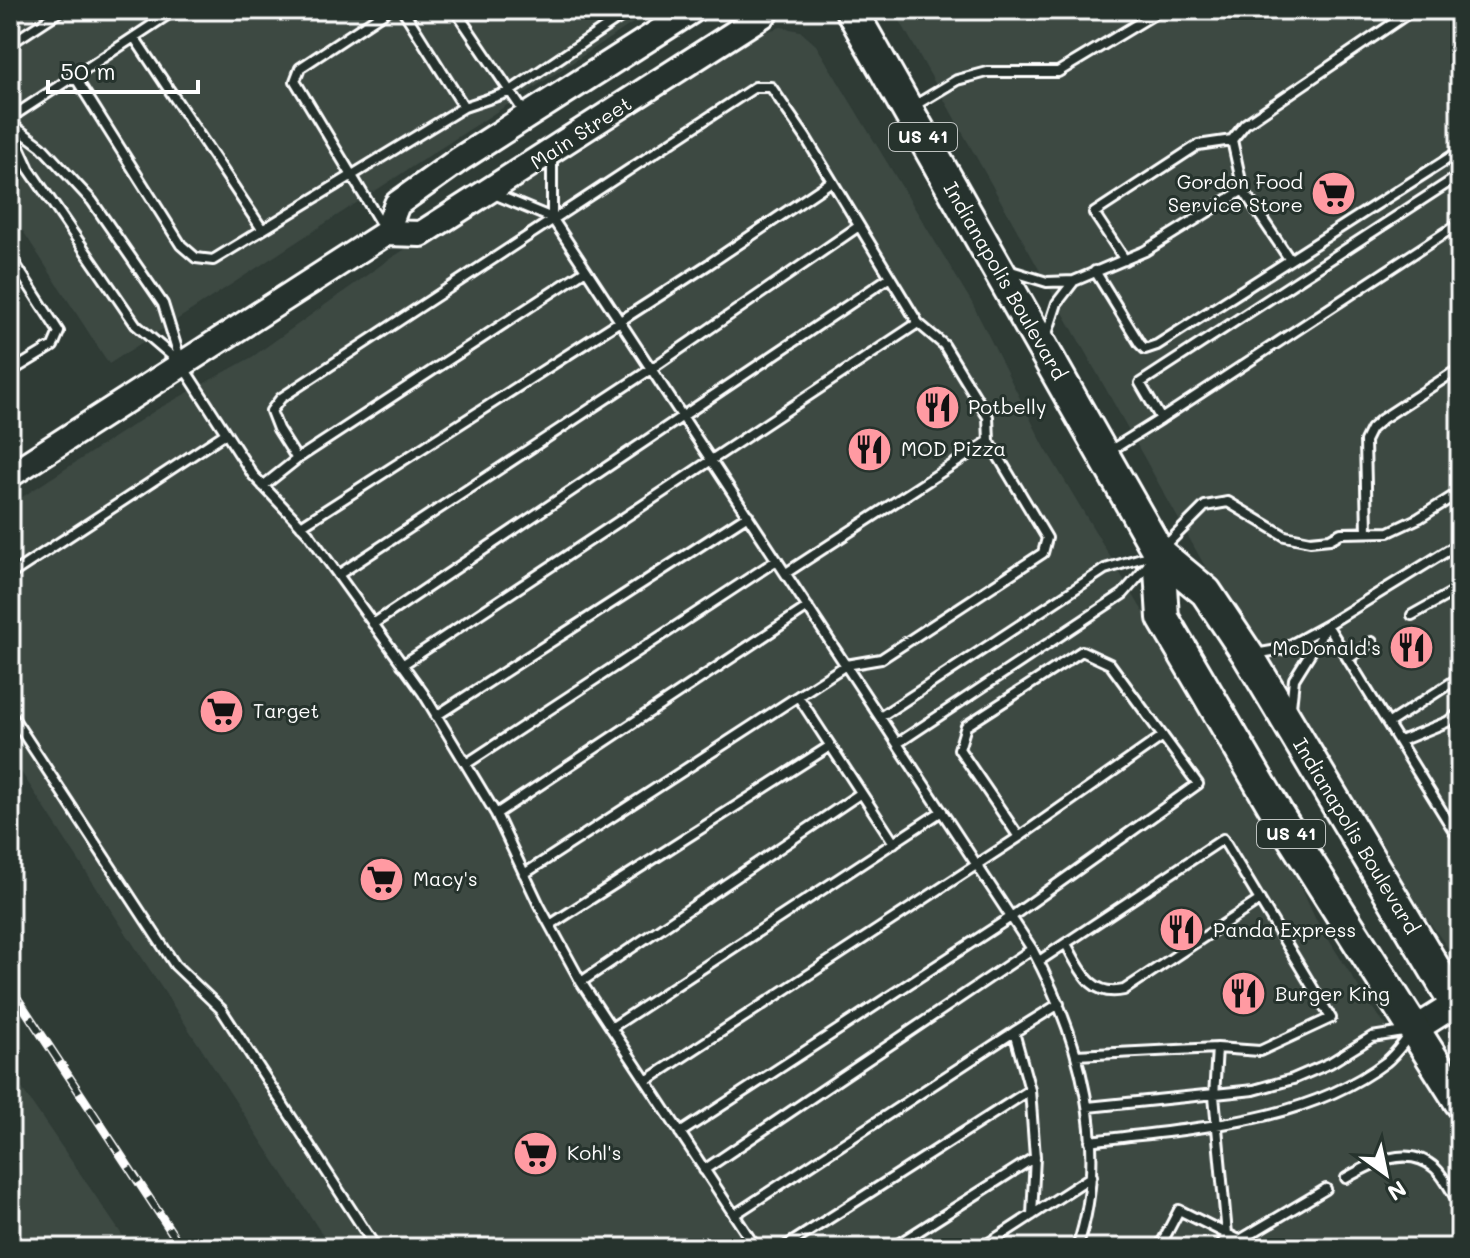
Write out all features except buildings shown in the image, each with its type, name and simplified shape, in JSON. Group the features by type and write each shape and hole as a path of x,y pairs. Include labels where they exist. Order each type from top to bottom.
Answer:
{"highway":[{"name":"Indianapolis Boulevard","path":"851,10 1159,553 1206,592 1248,655 1458,1005"},
{"name":"Indianapolis Boulevard","path":"1159,553 1163,618 1279,816 1460,1102"}],"street":[{"path":"10,475 386,233 397,204 526,116 693,10"},
{"name":"Main Street","path":"386,233 421,234 768,10"},
{"path":"1414,1030 1458,1005"}],"lane":[{"path":"10,44 62,10"},
{"path":"10,123 68,80 175,10"},
{"path":"386,233 295,81 300,68 388,10"},
{"path":"403,10 464,107"},
{"path":"455,10 526,116"},
{"path":"68,80 77,80 181,245 196,258 213,260 464,107 509,92 631,10"},
{"path":"908,110 957,80 987,72 1058,72 1161,10"},
{"path":"1125,260 1094,213 1198,145 1232,140 1245,124 1413,10"},
{"path":"134,37 262,229"},
{"path":"297,459 278,429 271,411 281,398 755,87 771,87 918,323 944,345 988,417 989,441 1047,538 1043,553 881,659 846,665 524,874"},
{"path":"10,123 41,146 92,201 163,304 182,365 253,475 301,526 436,716 496,814 581,982 756,1248"},
{"path":"10,123 29,169 136,325 182,365"},
{"path":"1232,140 1243,190 1290,260"},
{"path":"1095,271 1145,349 1157,345 1460,151"},
{"path":"552,152 552,218 1039,961 1059,1004 1076,1055 1088,1107 1092,1176 1077,1248"},
{"path":"1161,419 1140,383 1460,175"},
{"path":"301,526 709,264 832,181"},
{"path":"995,264 1047,282 1074,281 1145,251 1243,190"},
{"path":"489,192 552,218"},
{"path":"1104,455 1460,223"},
{"path":"338,575 651,369 859,226"},
{"path":"10,256 59,332 53,346 10,372"},
{"path":"263,486 297,459 586,270"},
{"path":"373,624 890,277"},
{"path":"1044,349 1048,325 1057,303 1074,281"},
{"path":"402,665 918,323"},
{"path":"1367,532 1365,441 1371,429 1460,368"},
{"path":"10,575 226,433"},
{"path":"786,573 989,441"},
{"path":"898,743 1123,594 1205,506 1228,502 1285,536 1310,541 1330,539 1341,533 1389,532 1419,518 1460,492"},
{"path":"436,716 748,515"},
{"path":"1248,655 1283,649 1459,545"},
{"path":"880,717 1105,569 1159,553"},
{"path":"466,764 777,560"},
{"path":"1412,615 1453,592 1460,593"},
{"path":"496,814 808,607"},
{"path":"1327,625 1454,831 1460,833"},
{"path":"1290,724 1294,679 1327,625"},
{"path":"1348,659 1372,642"},
{"path":"680,1133 1011,917 1198,784 1110,664 1082,651 966,726 959,749 1019,837"},
{"path":"1389,723 1460,677"},
{"path":"798,696 894,843"},
{"path":"10,713 175,965 221,1009 376,1248"},
{"path":"1400,741 1447,722 1460,713"},
{"path":"646,1081 1019,837 1163,736"},
{"path":"550,925 830,746"},
{"path":"581,982 861,793"},
{"path":"611,1028 942,811"},
{"path":"1039,961 1223,839 1331,1018 1260,1051 1217,1048 1076,1055"},
{"path":"1066,944 1084,976 1097,988 1110,993 1124,990 1260,900"},
{"path":"704,1170 1032,949"},
{"path":"734,1215 1059,1004"},
{"path":"1088,1107 1254,1090 1293,1079 1330,1063 1372,1037 1414,1030"},
{"path":"1090,1141 1216,1124 1287,1110 1342,1088 1388,1061 1414,1030"},
{"path":"1014,1032 1030,1090 1035,1157 1032,1215"},
{"path":"1217,1048 1214,1096 1227,1234 1220,1248"},
{"path":"783,1248 1030,1090"},
{"path":"1346,1178 1395,1156 1419,1158 1436,1169 1460,1205"},
{"path":"892,1248 1035,1157"},
{"path":"981,1248 1092,1176"},
{"path":"1240,1240 1326,1189"},
{"path":"1159,1248 1179,1210 1255,1248"},
{"path":"10,1240 22,1248"}],"shaded area":[{"path":"10,10 653,10 109,364 10,211"},
{"path":"894,10 1460,10 1460,965 1312,758"},
{"path":"781,27 800,31 816,45 971,301 1044,446 1281,842 1315,918 1370,1005 1431,1081 1460,1125 1460,1248 331,1248 10,755 10,505 156,410 252,357 388,260 478,203 575,154 764,32"},
{"path":"10,1071 131,1248 10,1248"}],"railway":[{"path":"10,987 182,1248"}],"place":[{"name":"Gordon Food Service Store","path":"1334,193"},
{"name":"Potbelly","path":"937,407"},
{"name":"MOD Pizza","path":"870,449"},
{"name":"McDonald's","path":"1412,648"},
{"name":"Target","path":"222,711"},
{"name":"Macy's","path":"382,879"},
{"name":"Panda Express","path":"1182,930"},
{"name":"Burger King","path":"1244,994"},
{"name":"Kohl's","path":"536,1153"}]}
